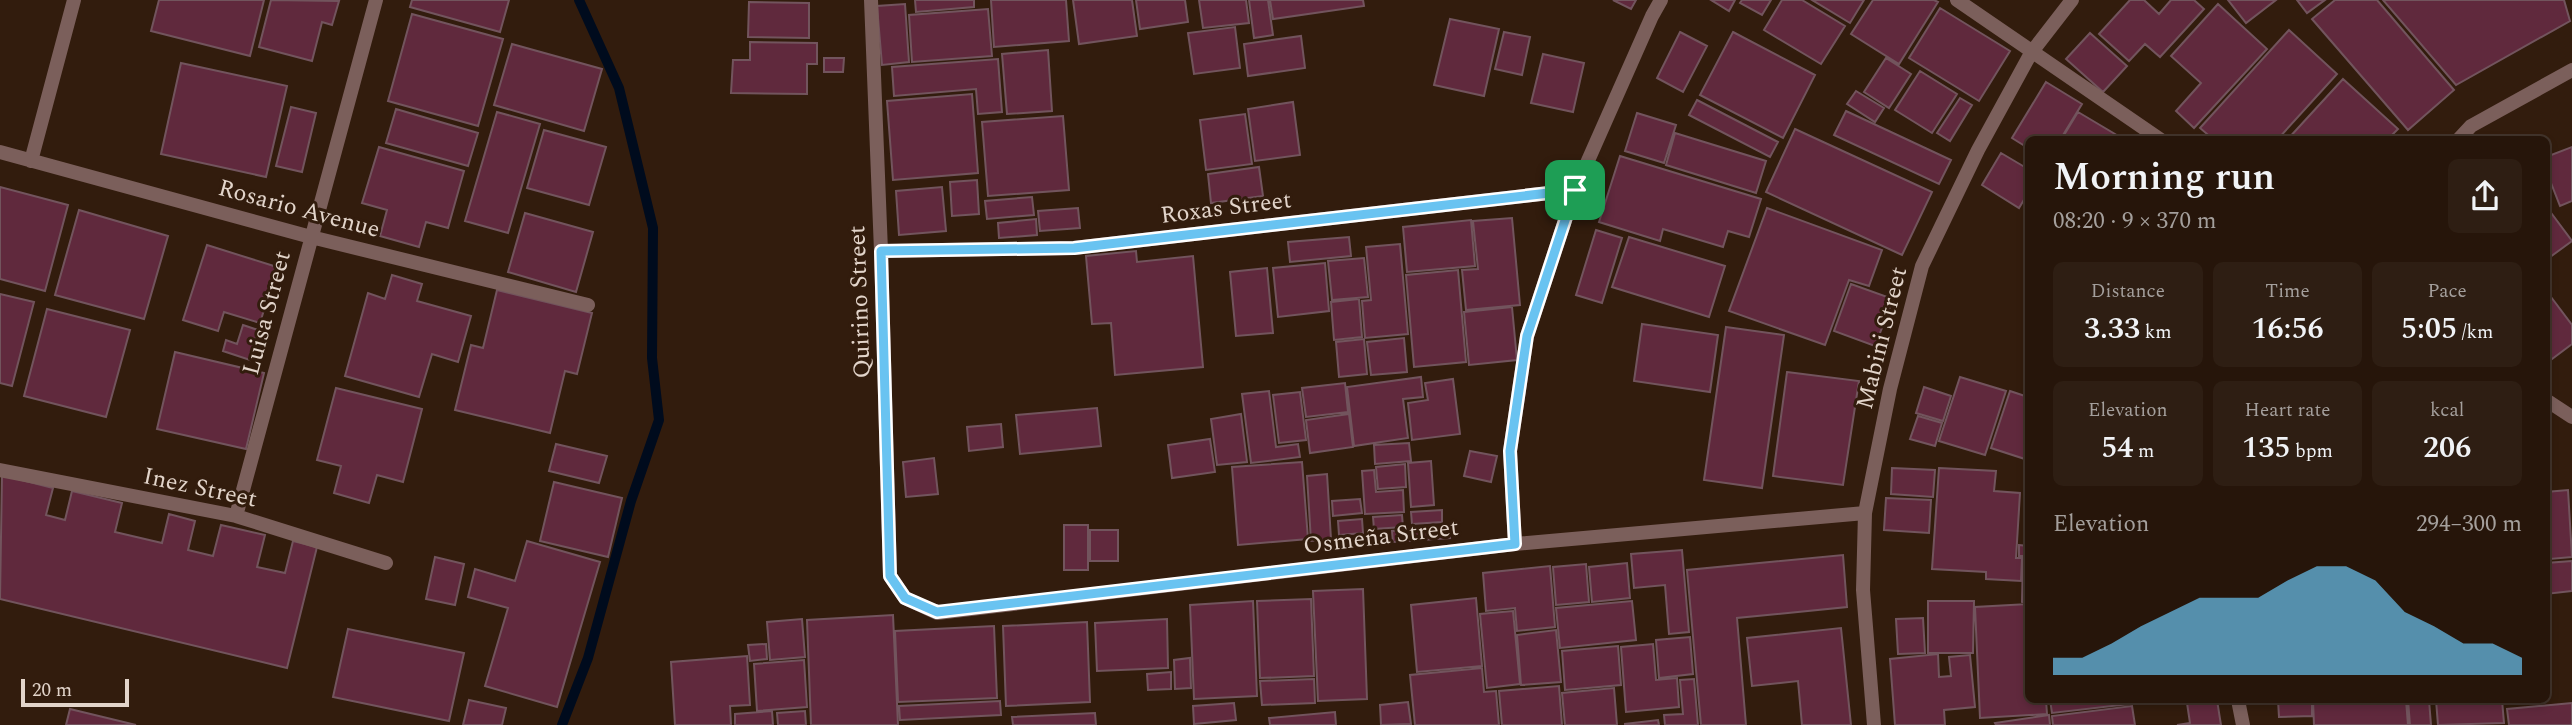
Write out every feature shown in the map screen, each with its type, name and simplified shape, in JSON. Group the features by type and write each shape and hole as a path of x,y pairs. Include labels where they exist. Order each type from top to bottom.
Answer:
{"street":[{"path":"31,161 74,0"},
{"name":"Luisa Street","path":"236,516 376,0"},
{"name":"Quirino Street","path":"871,0 890,576 905,598"},
{"path":"1515,544 1510,451 1527,336 1575,190 1661,0"},
{"path":"1957,0 2155,136"},
{"name":"Mabini Street","path":"1874,725 1863,590 1866,513 1890,389 1922,266 1978,150 2031,52 2073,0"},
{"path":"2462,136 2471,126 2572,69"},
{"name":"Rosario Avenue","path":"0,152 311,237 588,305"},
{"name":"Roxas Street","path":"881,251 1074,248 1575,190"},
{"path":"2550,403 2572,417"},
{"name":"Inez Street","path":"0,470 236,516 386,563"},
{"name":"Osmeña Street","path":"905,598 937,612 1515,544 1866,513"},
{"path":"2239,703 2243,725"}],"building":[{"path":"159,0 264,0 250,56 151,31"},
{"path":"271,0 339,1 332,25 322,22 312,61 259,47"},
{"path":"412,0 509,0 500,32 410,7"},
{"path":"915,0 974,0 974,7 916,12"},
{"path":"991,0 1066,0 1069,41 994,47"},
{"path":"1073,0 1132,0 1137,36 1079,44"},
{"path":"1136,0 1185,0 1188,22 1140,29"},
{"path":"1199,0 1246,0 1249,23 1203,28"},
{"path":"1249,0 1268,0 1273,35 1254,38"},
{"path":"1270,0 1363,0 1364,6 1273,19"},
{"path":"1613,0 1636,0 1631,9"},
{"path":"1711,0 1735,0 1729,11"},
{"path":"1742,0 1771,0 1762,15 1740,3"},
{"path":"1782,0 1802,0 1845,26 1821,64 1764,30"},
{"path":"1812,0 1864,0 1850,23"},
{"path":"1873,0 1938,2 1899,64 1851,34"},
{"path":"2130,0 2144,0 2159,14 2171,0 2194,0 2204,9 2160,57 2145,44 2129,61 2099,34"},
{"path":"2228,0 2276,0 2246,23"},
{"path":"2297,0 2325,0 2307,13"},
{"path":"2335,0 2377,0 2454,90 2408,130 2312,19"},
{"path":"2383,0 2564,0 2570,21 2456,85"},
{"path":"749,2 809,3 809,38 748,37"},
{"path":"905,4 909,62 882,65 877,6"},
{"path":"2218,4 2267,49 2194,128 2176,111 2201,83 2171,56"},
{"path":"1940,8 2010,51 1979,101 1909,58"},
{"path":"988,9 992,56 912,62 909,15"},
{"path":"412,14 503,39 478,126 388,101"},
{"path":"1450,19 1499,29 1484,96 1434,85"},
{"path":"1235,27 1240,68 1194,74 1188,33"},
{"path":"2289,30 2337,74 2281,136 2209,136 2200,128"},
{"path":"1504,32 1530,37 1522,75 1495,69"},
{"path":"1680,32 1707,46 1683,92 1657,78"},
{"path":"1733,32 1815,75 1783,138 1700,95"},
{"path":"2090,33 2127,66 2103,92 2066,59"},
{"path":"1301,36 1305,68 1248,76 1244,44"},
{"path":"750,42 817,43 817,64 807,64 807,94 731,93 733,60 750,60"},
{"path":"512,44 602,69 584,131 494,105"},
{"path":"1048,50 1052,111 1007,114 1002,54"},
{"path":"1543,54 1584,63 1573,112 1531,103"},
{"path":"824,58 844,58 843,72 824,72"},
{"path":"1886,58 1911,74 1889,108 1864,92"},
{"path":"998,59 1002,112 978,114 976,89 894,96 892,67"},
{"path":"181,63 287,86 266,177 161,154"},
{"path":"1920,71 1957,94 1932,133 1895,110"},
{"path":"2343,79 2398,129 2391,136 2291,136"},
{"path":"2046,82 2082,104 2062,136 2025,136 2025,146 2012,138"},
{"path":"1856,91 1884,108 1875,122 1847,104"},
{"path":"972,94 978,173 893,180 887,101"},
{"path":"1960,98 1972,105 1950,141 1937,133"},
{"path":"1697,100 1778,142 1770,157 1689,115"},
{"path":"1293,102 1300,155 1255,161 1248,109"},
{"path":"291,107 316,113 302,172 276,166"},
{"path":"396,109 478,133 468,166 386,143"},
{"path":"1846,111 1951,160 1939,184 1834,135"},
{"path":"497,112 540,124 508,233 465,221"},
{"path":"2078,112 2118,136 2063,136"},
{"path":"1637,113 1676,125 1664,163 1625,151"},
{"path":"1245,114 1252,164 1206,170 1200,120"},
{"path":"1063,116 1069,190 988,196 982,122"},
{"path":"1795,129 1932,192 1902,255 1766,192"},
{"path":"544,130 606,147 589,205 527,188"},
{"path":"1675,133 1766,161 1756,193 1666,165"},
{"path":"379,147 464,171 448,228 426,222 419,247 380,236 387,210 362,203"},
{"path":"2572,147 2572,201 2560,206 2550,180 2550,155"},
{"path":"2001,153 2025,167 2025,198 2019,208 1982,185"},
{"path":"1620,156 1761,199 1749,237 1728,231 1723,247 1663,229 1660,241 1599,222"},
{"path":"1259,167 1263,196 1211,203 1208,174"},
{"path":"977,180 979,214 952,216 950,182"},
{"path":"0,187 68,205 45,291 0,279"},
{"path":"942,187 946,231 899,235 896,191"},
{"path":"1032,197 1034,215 987,219 985,201"},
{"path":"1078,208 1080,228 1040,231 1038,211"},
{"path":"1767,208 1882,250 1869,286 1849,280 1825,345 1729,311"},
{"path":"79,210 168,236 144,319 55,295"},
{"path":"2550,211 2572,241 2550,257"},
{"path":"525,213 593,232 576,292 508,272"},
{"path":"1512,218 1520,305 1466,310 1462,270 1478,269 1473,221"},
{"path":"1036,219 1037,235 999,238 998,223"},
{"path":"1471,220 1475,266 1407,272 1403,227"},
{"path":"1596,230 1622,238 1602,303 1576,295"},
{"path":"1349,237 1351,256 1290,262 1288,242"},
{"path":"1629,237 1725,266 1709,317 1612,287"},
{"path":"1400,244 1408,334 1365,338 1362,301 1371,300 1366,247"},
{"path":"207,245 277,267 260,323 224,312 218,331 183,320"},
{"path":"1136,251 1137,262 1193,256 1203,367 1115,375 1111,323 1092,324 1086,256"},
{"path":"1364,258 1368,297 1332,300 1328,261"},
{"path":"1325,263 1329,311 1278,317 1273,268"},
{"path":"1267,268 1273,333 1236,336 1230,272"},
{"path":"1458,270 1466,362 1414,367 1406,275"},
{"path":"392,275 422,284 417,301 471,316 458,362 432,354 419,397 345,376 368,293 385,299"},
{"path":"1851,284 1893,299 1875,346 1834,331"},
{"path":"497,290 592,313 577,374 565,371 550,433 455,410 471,345 483,348"},
{"path":"0,294 34,302 12,386 0,383"},
{"path":"2550,296 2572,325 2572,344 2550,360"},
{"path":"1359,299 1362,337 1334,340 1331,302"},
{"path":"1512,307 1517,360 1469,365 1464,312"},
{"path":"47,309 130,330 106,417 24,396"},
{"path":"1642,324 1718,335 1710,392 1634,381"},
{"path":"243,325 258,330 250,360 223,351 226,340 237,344"},
{"path":"1726,327 1784,335 1762,488 1704,480"},
{"path":"1404,338 1407,372 1371,375 1367,342"},
{"path":"1364,339 1367,374 1339,377 1336,342"},
{"path":"175,352 264,373 246,449 157,429"},
{"path":"1787,372 1859,381 1843,485 1773,476"},
{"path":"1421,377 1423,397 1403,399 1408,438 1354,446 1347,387"},
{"path":"1960,377 2006,391 1985,455 1939,441"},
{"path":"1453,379 1460,434 1412,440 1408,403 1428,400 1425,383"},
{"path":"1345,383 1348,412 1306,417 1302,388"},
{"path":"1924,387 1951,396 1943,421 1916,413"},
{"path":"336,388 422,409 403,482 377,475 369,503 334,493 341,466 317,460"},
{"path":"1269,391 1276,447 1298,444 1300,457 1251,463 1242,394"},
{"path":"2010,391 2025,396 2025,459 1991,448"},
{"path":"1300,392 1306,440 1279,443 1273,395"},
{"path":"1097,408 1101,446 1020,454 1016,415"},
{"path":"1241,414 1247,462 1217,465 1211,419"},
{"path":"1349,414 1353,447 1310,453 1306,420"},
{"path":"1918,416 1942,423 1935,446 1910,439"},
{"path":"1001,424 1003,447 969,451 967,427"},
{"path":"1210,439 1215,472 1172,478 1168,445"},
{"path":"1409,443 1411,461 1375,464 1374,445"},
{"path":"556,444 607,456 599,483 549,471"},
{"path":"1470,451 1497,456 1491,482 1464,476"},
{"path":"934,458 938,494 906,497 903,462"},
{"path":"1431,461 1434,505 1411,507 1408,463"},
{"path":"1302,462 1308,539 1238,545 1232,467"},
{"path":"1405,464 1406,487 1378,489 1376,467"},
{"path":"1892,468 1935,470 1933,497 1891,494"},
{"path":"1939,468 1996,471 1994,491 2020,493 2016,558 2022,558 2021,581 1986,579 1986,572 1932,569"},
{"path":"1374,470 1376,492 1403,490 1404,512 1365,514 1362,471"},
{"path":"1327,474 1331,539 1311,541 1307,476"},
{"path":"2,475 53,488 46,515 65,520 72,491 122,503 115,532 162,543 169,514 195,521 188,550 213,556 221,525 265,535 257,567 285,573 293,541 317,547 287,668 0,599"},
{"path":"554,482 622,498 608,557 540,541"},
{"path":"2568,490 2572,557 2550,559 2550,492"},
{"path":"1886,498 1931,500 1929,533 1884,530"},
{"path":"1360,499 1362,513 1333,516 1332,501"},
{"path":"1442,510 1442,522 1412,524 1411,512"},
{"path":"1402,515 1403,527 1374,529 1373,517"},
{"path":"1362,519 1363,533 1339,535 1338,521"},
{"path":"1064,525 1088,525 1088,570 1064,570"},
{"path":"1449,527 1450,538 1393,542 1392,531"},
{"path":"1090,530 1118,530 1118,561 1090,561"},
{"path":"527,541 600,562 557,707 485,686 508,608 468,597 475,569 515,581"},
{"path":"2019,545 2025,546 2025,602 2022,602 2023,556 2019,556"},
{"path":"1682,550 1689,632 1669,634 1665,585 1634,588 1631,554"},
{"path":"1843,555 1847,607 1737,618 1746,725 1701,725 1687,570"},
{"path":"435,557 464,564 455,605 426,599"},
{"path":"2572,561 2572,591 2550,594 2550,563"},
{"path":"1627,563 1630,598 1592,602 1589,567"},
{"path":"1586,564 1589,602 1556,605 1553,567"},
{"path":"1550,566 1555,627 1517,631 1515,608 1486,611 1483,573"},
{"path":"1363,589 1367,699 1318,701 1313,591"},
{"path":"1476,598 1482,666 1417,672 1411,605"},
{"path":"1311,599 1314,676 1260,678 1257,601"},
{"path":"1253,601 1257,696 1194,699 1190,605"},
{"path":"1632,601 1636,640 1560,648 1556,608"},
{"path":"1928,601 1974,601 1973,653 1928,653"},
{"path":"2025,604 2025,703 2046,703 2047,714 1980,718 1975,607"},
{"path":"1513,611 1520,684 1487,688 1480,614"},
{"path":"893,615 898,725 811,725 807,620"},
{"path":"1923,618 1925,653 1898,654 1896,619"},
{"path":"802,619 805,657 770,660 767,622"},
{"path":"1167,619 1168,668 1097,671 1095,623"},
{"path":"1087,622 1090,702 1006,706 1003,626"},
{"path":"994,626 997,698 898,702 895,631"},
{"path":"1841,628 1851,725 1802,725 1798,681 1752,686 1747,638"},
{"path":"348,629 464,653 449,721 333,697"},
{"path":"1556,630 1561,682 1521,685 1517,635"},
{"path":"1690,637 1693,674 1659,678 1656,640"},
{"path":"766,644 767,659 750,661 748,645"},
{"path":"1653,644 1656,680 1677,678 1679,707 1626,712 1621,647"},
{"path":"1618,646 1621,685 1565,690 1562,651"},
{"path":"1938,654 1939,677 1951,676 1949,657 1970,655 1975,707 1944,710 1945,725 1895,725 1890,659"},
{"path":"747,656 750,705 730,706 731,725 675,725 671,662"},
{"path":"1190,658 1191,688 1175,689 1174,660"},
{"path":"804,660 807,707 757,711 754,664"},
{"path":"1482,668 1484,692 1496,691 1499,725 1415,725 1410,675"},
{"path":"1171,672 1171,689 1148,690 1147,674"},
{"path":"1314,679 1315,703 1262,705 1260,681"},
{"path":"1694,679 1698,725 1665,725 1664,715 1683,714 1680,680"},
{"path":"1559,686 1562,725 1502,725 1499,691"},
{"path":"1614,688 1617,725 1565,725 1562,693"},
{"path":"469,700 506,708 502,725 463,725"},
{"path":"1000,701 1001,715 900,720 899,706"},
{"path":"1408,702 1411,724 1381,725 1380,705"},
{"path":"1234,703 1236,720 1194,724 1193,706"},
{"path":"2050,703 2138,703 2052,713"},
{"path":"2187,703 2217,703 2221,725 2177,725 2190,723"},
{"path":"2278,703 2312,703 2312,716 2279,717"},
{"path":"2313,703 2406,703 2408,725 2314,725"},
{"path":"2408,703 2429,703 2431,725 2410,725"},
{"path":"2436,703 2502,703 2504,723 2438,725"},
{"path":"2572,703 2572,725 2509,725 2507,709"},
{"path":"2132,706 2135,725 2053,725 2052,716"},
{"path":"70,709 136,725 66,725"},
{"path":"772,711 773,725 735,725 735,714"},
{"path":"805,711 806,725 778,725 777,713"},
{"path":"1335,712 1336,725 1270,725 1269,718"},
{"path":"1095,713 1096,725 1013,725 1012,717"},
{"path":"2049,715 2050,725 1995,723"},
{"path":"1658,720 1659,725 1625,725 1625,724"}],"waterway":[{"path":"562,725 588,658 631,501 659,420 652,358 653,228 619,88 579,0"}],"route":[{"path":"1575,190 1527,336 1510,451 1515,544 937,612 905,598 890,576 881,251 1074,248 1575,190"}]}
